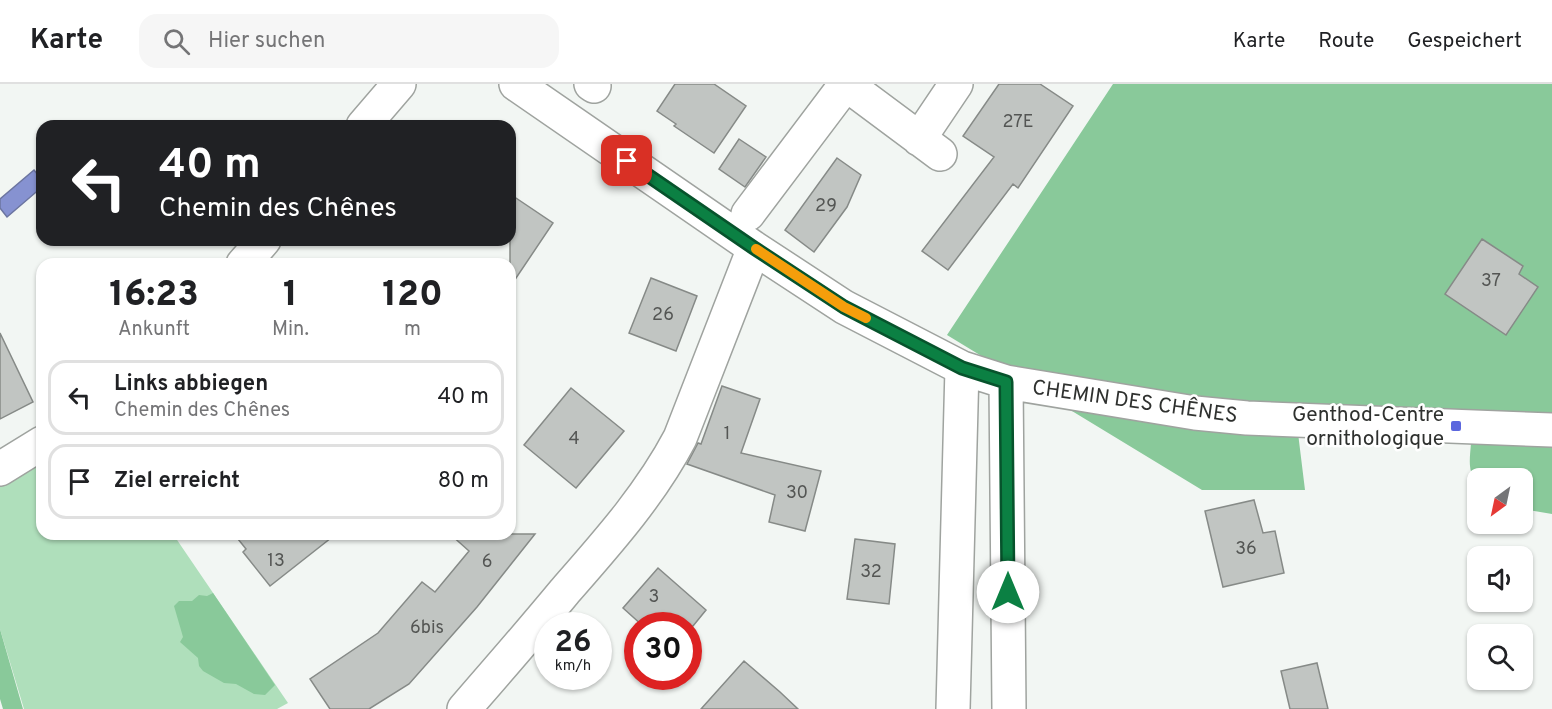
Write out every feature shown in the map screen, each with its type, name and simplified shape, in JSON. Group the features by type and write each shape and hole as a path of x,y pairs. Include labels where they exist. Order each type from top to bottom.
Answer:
{"street":[{"path":"368,120 399,84"},
{"name":"CHEMIN DES CHÊNES","path":"516,84 754,248 844,307 962,368 1006,382 1195,413 1236,417 1552,430"},
{"path":"748,214 846,84 930,146 956,84"},
{"path":"248,258 259,246"},
{"path":"464,709 606,545 652,485 668,460 680,438 754,248"},
{"path":"953,709 962,368"},
{"path":"1006,382 1009,709"},
{"path":"0,469 36,447"}],"green space":[{"path":"1113,84 1552,84 1552,514 1533,511 1533,468 1470,468 1471,443 1298,433 1305,490 1202,490 947,335"},
{"path":"36,460 36,540 177,540 288,703 277,709 24,709 0,629 0,476"},
{"path":"213,593 275,685 265,695 254,694 236,684 224,683 203,671 199,666 198,658 180,642 183,637 174,606 179,601 192,601 199,595 207,596"},
{"path":"0,629 23,709 3,709 0,699"}],"water":[{"path":"34,170 36,172 36,192 7,217 0,208 0,199"}],"building":[{"path":"675,84 714,84 746,106 714,153 674,126 676,124 657,111"},
{"path":"999,84 1040,84 1073,106 1018,188 1013,184 948,270 922,251 994,157 963,136"},
{"path":"739,139 766,157 745,187 719,169"},
{"path":"837,158 861,175 847,207 814,252 785,230"},
{"path":"516,198 553,223 516,278 516,258 510,258 510,246 516,246"},
{"path":"1482,239 1523,266 1519,274 1538,287 1506,335 1445,294"},
{"path":"651,278 697,296 676,351 629,333"},
{"path":"0,333 33,402 0,419"},
{"path":"722,386 760,399 741,453 821,471 805,531 769,522 775,495 687,464 698,443 701,444"},
{"path":"571,388 624,431 576,488 524,445"},
{"path":"1254,500 1263,533 1275,531 1284,573 1223,587 1205,511"},
{"path":"516,534 535,534 477,607 409,684 369,709 330,709 310,679 378,633 422,582 435,592 469,551 457,540 516,540"},
{"path":"855,539 895,544 889,604 847,599"},
{"path":"239,540 328,540 270,586 243,552 246,549"},
{"path":"658,568 706,610 702,615 702,612 627,612 623,608"},
{"path":"744,661 780,692 798,709 701,709"},
{"path":"1317,663 1328,709 1290,709 1281,671"}],"slow traffic":[{"path":"756,249 844,307 866,318"}],"place":[{"name":"Genthod-Centre ornithologique","path":"1456,426"}],"route":[{"path":"627,161 844,307 962,368 1006,382 1008,592"}]}
